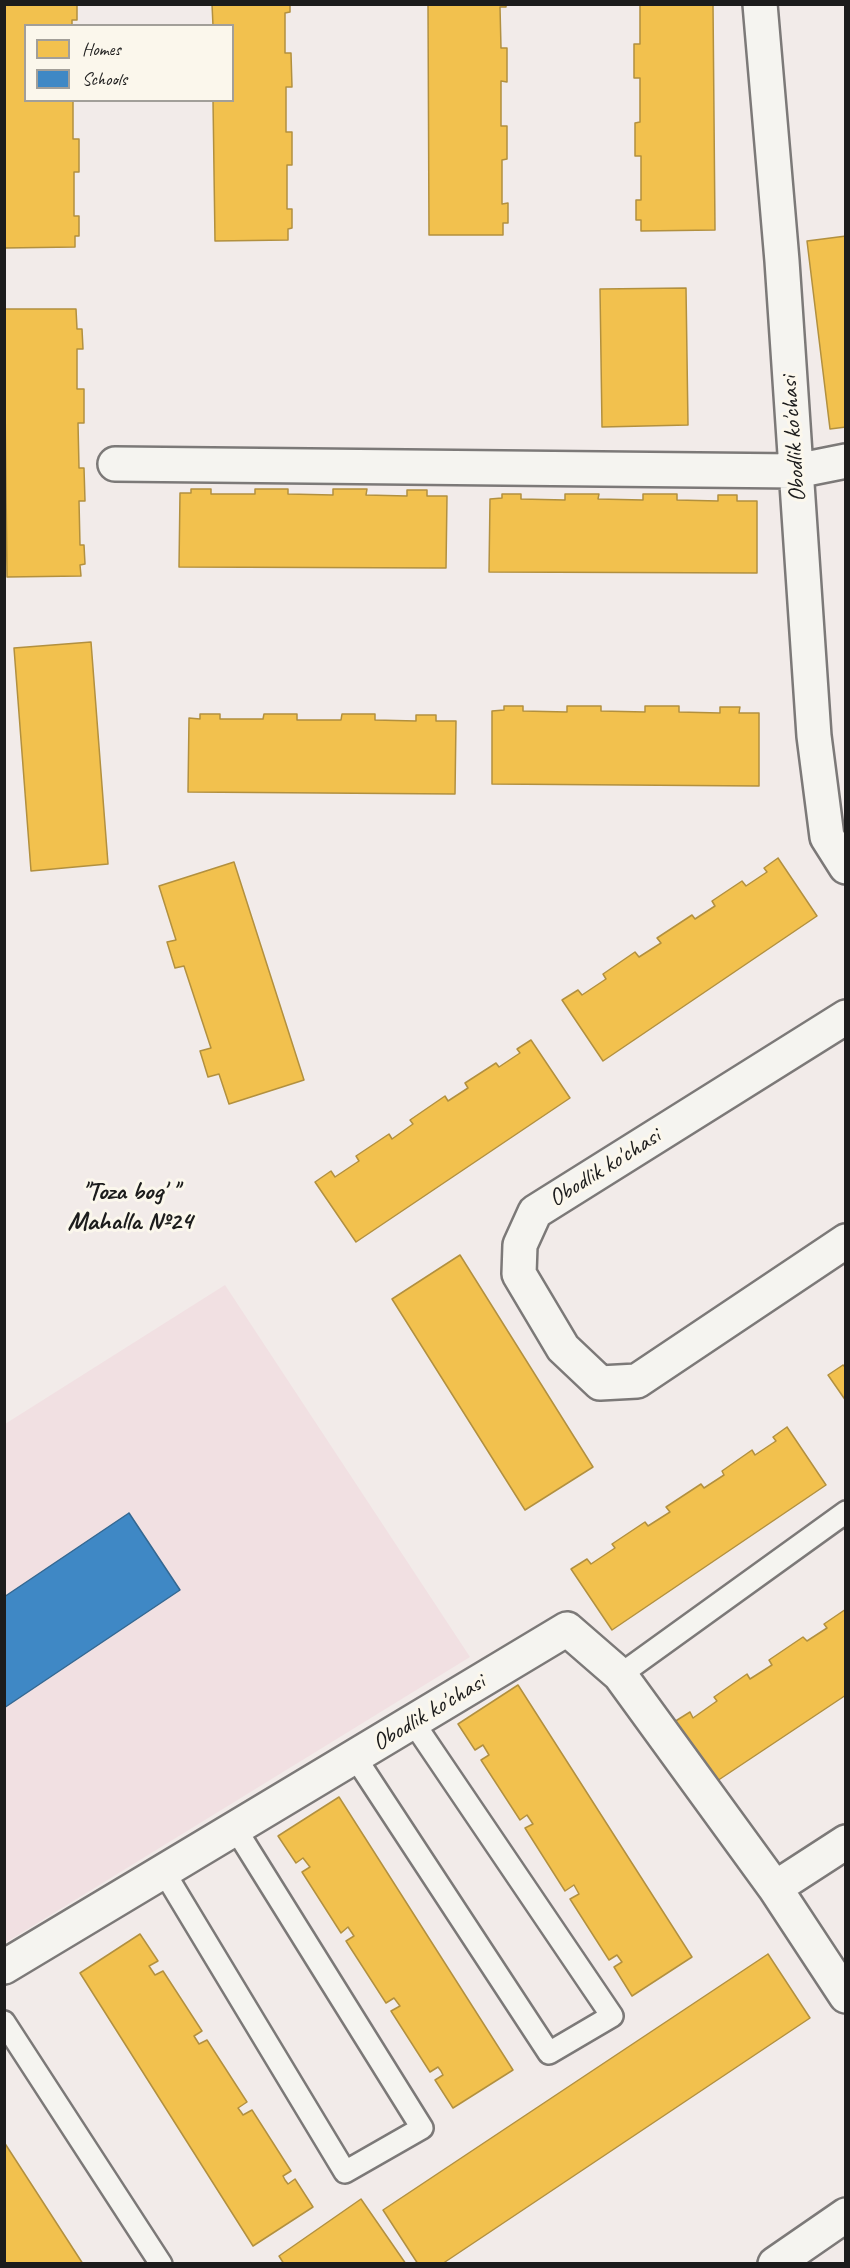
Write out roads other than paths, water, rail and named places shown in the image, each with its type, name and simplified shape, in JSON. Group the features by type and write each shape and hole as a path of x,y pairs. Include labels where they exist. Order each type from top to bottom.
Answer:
{"street":[{"name":"Obodlik ko'chasi","path":"760,4 782,261 815,747 827,837 846,867"},
{"path":"115,464 796,471 846,461"},
{"name":"Obodlik ko'chasi","path":"846,1017 535,1212 520,1245 519,1274 563,1348 600,1383 637,1381 846,1241"},
{"name":"Obodlik ko'chasi","path":"4,1967 567,1629 620,1675 775,1888 846,1996"},
{"path":"775,1888 846,1842"},
{"path":"774,2264 846,2215"}],"lane":[{"path":"620,1675 846,1512"},
{"path":"355,1757 549,2053 612,2016 413,1722"},
{"path":"164,1872 345,2172 422,2127 235,1828"},
{"path":"4,2022 161,2264"}],"district":[{"name":"\"Toza bog' \" Mahalla №24","path":"130,1207"}]}
